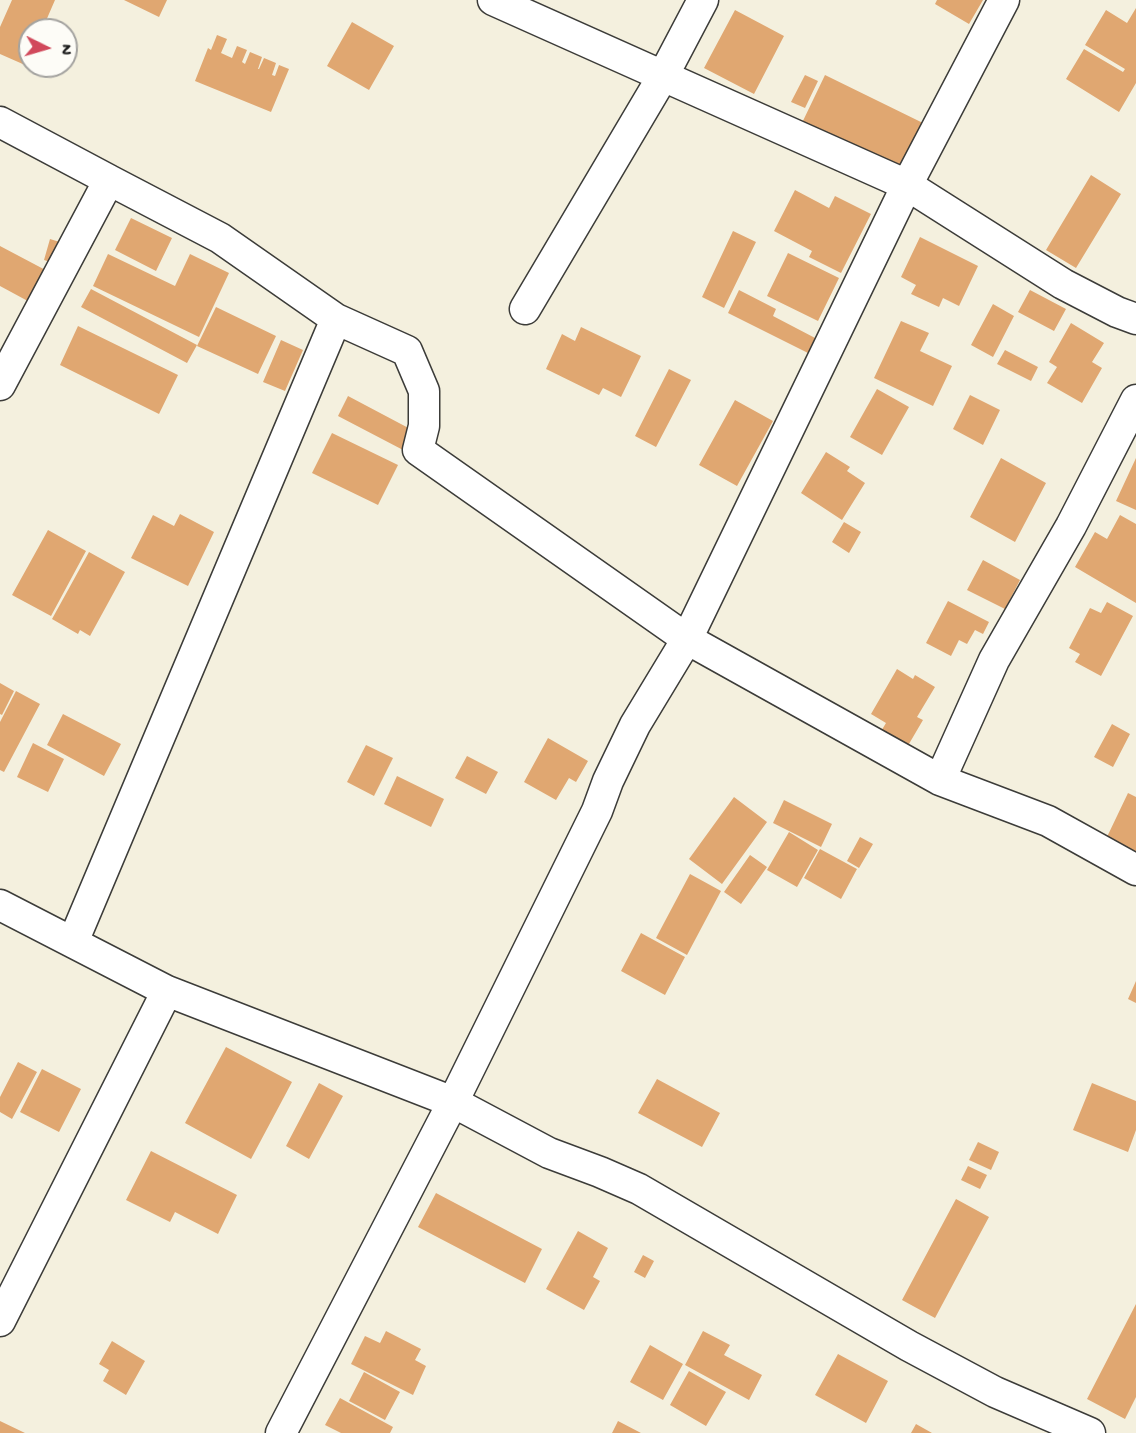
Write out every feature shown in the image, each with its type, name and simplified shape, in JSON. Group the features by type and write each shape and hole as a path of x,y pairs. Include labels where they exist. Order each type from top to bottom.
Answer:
{"street":[{"path":"493,0 907,185 1063,284 1117,312 1136,319"},
{"path":"525,309 663,76 703,0"},
{"path":"281,1433 453,1102 597,811 608,781 635,725 687,639 907,185 1004,0"},
{"path":"0,122 220,238 336,319 407,351 423,391 424,426 418,450 687,639 940,780 1048,821 1136,870"},
{"path":"0,385 109,180"},
{"path":"73,942 336,319"},
{"path":"940,780 994,660 1071,526 1136,400"},
{"path":"0,905 167,991 453,1102 549,1153 639,1189 909,1346 986,1387 1090,1433"},
{"path":"0,1321 167,991"}],"building":[{"path":"12,0 55,0 47,18 18,18 18,62 0,54 0,27"},
{"path":"124,0 167,0 159,17"},
{"path":"937,0 983,0 969,24 935,4"},
{"path":"1136,8 1136,83 1119,112 1066,79 1084,49 1123,72 1125,69 1085,45 1106,10 1127,23"},
{"path":"735,10 784,36 754,94 704,68"},
{"path":"352,22 394,46 369,90 327,66"},
{"path":"217,35 227,39 221,53 232,58 237,46 247,50 242,62 245,64 250,52 262,57 258,69 264,58 276,63 272,75 275,76 279,65 289,69 271,112 195,81 208,48 211,50"},
{"path":"805,75 818,81 805,108 791,102"},
{"path":"825,75 925,124 901,174 801,125"},
{"path":"1091,175 1121,194 1076,268 1046,250"},
{"path":"795,190 829,208 835,196 871,214 841,273 809,257 812,251 774,231"},
{"path":"131,218 172,238 156,271 115,250"},
{"path":"733,231 756,242 724,308 702,297"},
{"path":"920,237 978,266 959,306 943,298 939,307 911,294 916,285 901,277"},
{"path":"50,239 66,244 59,265 44,260"},
{"path":"0,246 53,274 37,306 0,286"},
{"path":"788,253 839,278 818,321 767,296"},
{"path":"108,254 175,286 190,254 229,273 199,337 93,286"},
{"path":"91,289 197,345 187,363 81,307"},
{"path":"739,290 776,309 773,316 817,339 810,354 728,313"},
{"path":"1030,290 1066,309 1054,331 1018,312"},
{"path":"993,304 1014,316 993,357 971,345"},
{"path":"216,307 276,336 258,374 197,346"},
{"path":"901,321 929,333 920,351 952,366 933,406 874,378"},
{"path":"1071,323 1104,343 1092,362 1102,368 1082,403 1047,383 1057,367 1049,362"},
{"path":"78,326 178,375 159,414 60,365"},
{"path":"581,327 641,356 621,397 603,388 599,395 546,369 562,334 575,341"},
{"path":"281,340 303,350 285,391 263,382"},
{"path":"1005,350 1038,367 1031,381 997,364"},
{"path":"669,369 691,380 656,447 635,436"},
{"path":"877,389 909,407 882,455 850,437"},
{"path":"970,395 1000,410 983,445 953,429"},
{"path":"348,396 416,432 405,451 338,416"},
{"path":"735,400 773,421 737,486 699,465"},
{"path":"332,433 398,465 378,505 312,473"},
{"path":"826,452 850,467 847,471 865,483 842,520 801,493"},
{"path":"1001,458 1046,483 1015,542 970,517"},
{"path":"1136,458 1136,510 1116,501"},
{"path":"180,514 214,532 188,586 131,558 153,515 174,526"},
{"path":"1120,515 1136,524 1136,603 1075,567 1095,532 1107,539"},
{"path":"844,522 861,532 849,553 832,542"},
{"path":"48,530 86,551 51,616 12,595"},
{"path":"89,552 125,572 90,636 80,630 78,634 52,619"},
{"path":"983,560 1020,580 1005,609 967,590"},
{"path":"948,601 989,622 983,634 975,630 967,644 959,640 951,656 926,643"},
{"path":"1107,602 1133,616 1101,676 1075,662 1080,654 1069,648 1090,608 1101,613"},
{"path":"897,669 913,679 915,675 935,687 917,717 923,720 906,749 880,733 886,723 871,714"},
{"path":"0,683 14,691 2,715 0,714"},
{"path":"16,691 40,704 4,772 0,770 0,722"},
{"path":"63,714 121,744 104,776 47,745"},
{"path":"1112,724 1130,734 1113,767 1094,757"},
{"path":"548,738 588,761 576,782 569,778 556,800 524,782"},
{"path":"33,743 64,759 48,792 17,777"},
{"path":"366,745 393,758 374,796 347,782"},
{"path":"467,756 498,772 486,794 455,778"},
{"path":"397,776 444,799 431,827 384,804"},
{"path":"1128,793 1136,797 1136,854 1106,839"},
{"path":"734,797 767,822 722,884 689,859"},
{"path":"784,800 832,824 821,847 773,823"},
{"path":"789,832 818,850 797,887 767,870"},
{"path":"860,837 873,844 859,868 847,861"},
{"path":"820,849 857,869 841,899 804,878"},
{"path":"750,855 767,867 741,904 724,892"},
{"path":"690,874 721,891 687,955 656,938"},
{"path":"641,933 685,957 665,995 621,971"},
{"path":"1136,981 1136,1003 1128,999"},
{"path":"226,1047 292,1082 251,1159 185,1123"},
{"path":"18,1062 37,1072 12,1119 0,1112 0,1097"},
{"path":"42,1069 81,1089 59,1132 20,1112"},
{"path":"657,1079 720,1113 702,1147 638,1113"},
{"path":"319,1083 343,1096 309,1159 286,1146"},
{"path":"1092,1083 1136,1101 1136,1130 1128,1152 1073,1130"},
{"path":"978,1142 999,1152 991,1170 969,1160"},
{"path":"151,1151 237,1195 218,1234 175,1212 170,1222 126,1200"},
{"path":"968,1166 987,1175 980,1189 961,1180"},
{"path":"436,1193 542,1249 525,1283 418,1227"},
{"path":"956,1199 989,1217 935,1318 902,1300"},
{"path":"578,1231 608,1248 593,1277 600,1281 584,1310 546,1289"},
{"path":"643,1255 654,1261 645,1278 634,1272"},
{"path":"1136,1304 1136,1397 1125,1419 1087,1399"},
{"path":"386,1331 421,1349 415,1360 426,1366 413,1395 351,1364 365,1336 380,1343"},
{"path":"703,1331 730,1345 724,1355 762,1375 749,1400 685,1365"},
{"path":"112,1341 145,1361 126,1395 103,1381 109,1370 99,1364"},
{"path":"650,1345 683,1364 663,1400 630,1382"},
{"path":"838,1354 888,1381 866,1423 815,1395"},
{"path":"689,1371 726,1392 706,1426 670,1405"},
{"path":"364,1372 400,1392 385,1420 349,1401"},
{"path":"340,1398 393,1427 390,1433 341,1433 325,1425"},
{"path":"0,1421 25,1433 0,1433"},
{"path":"618,1421 641,1433 612,1433"},
{"path":"916,1424 932,1433 911,1433"}]}
